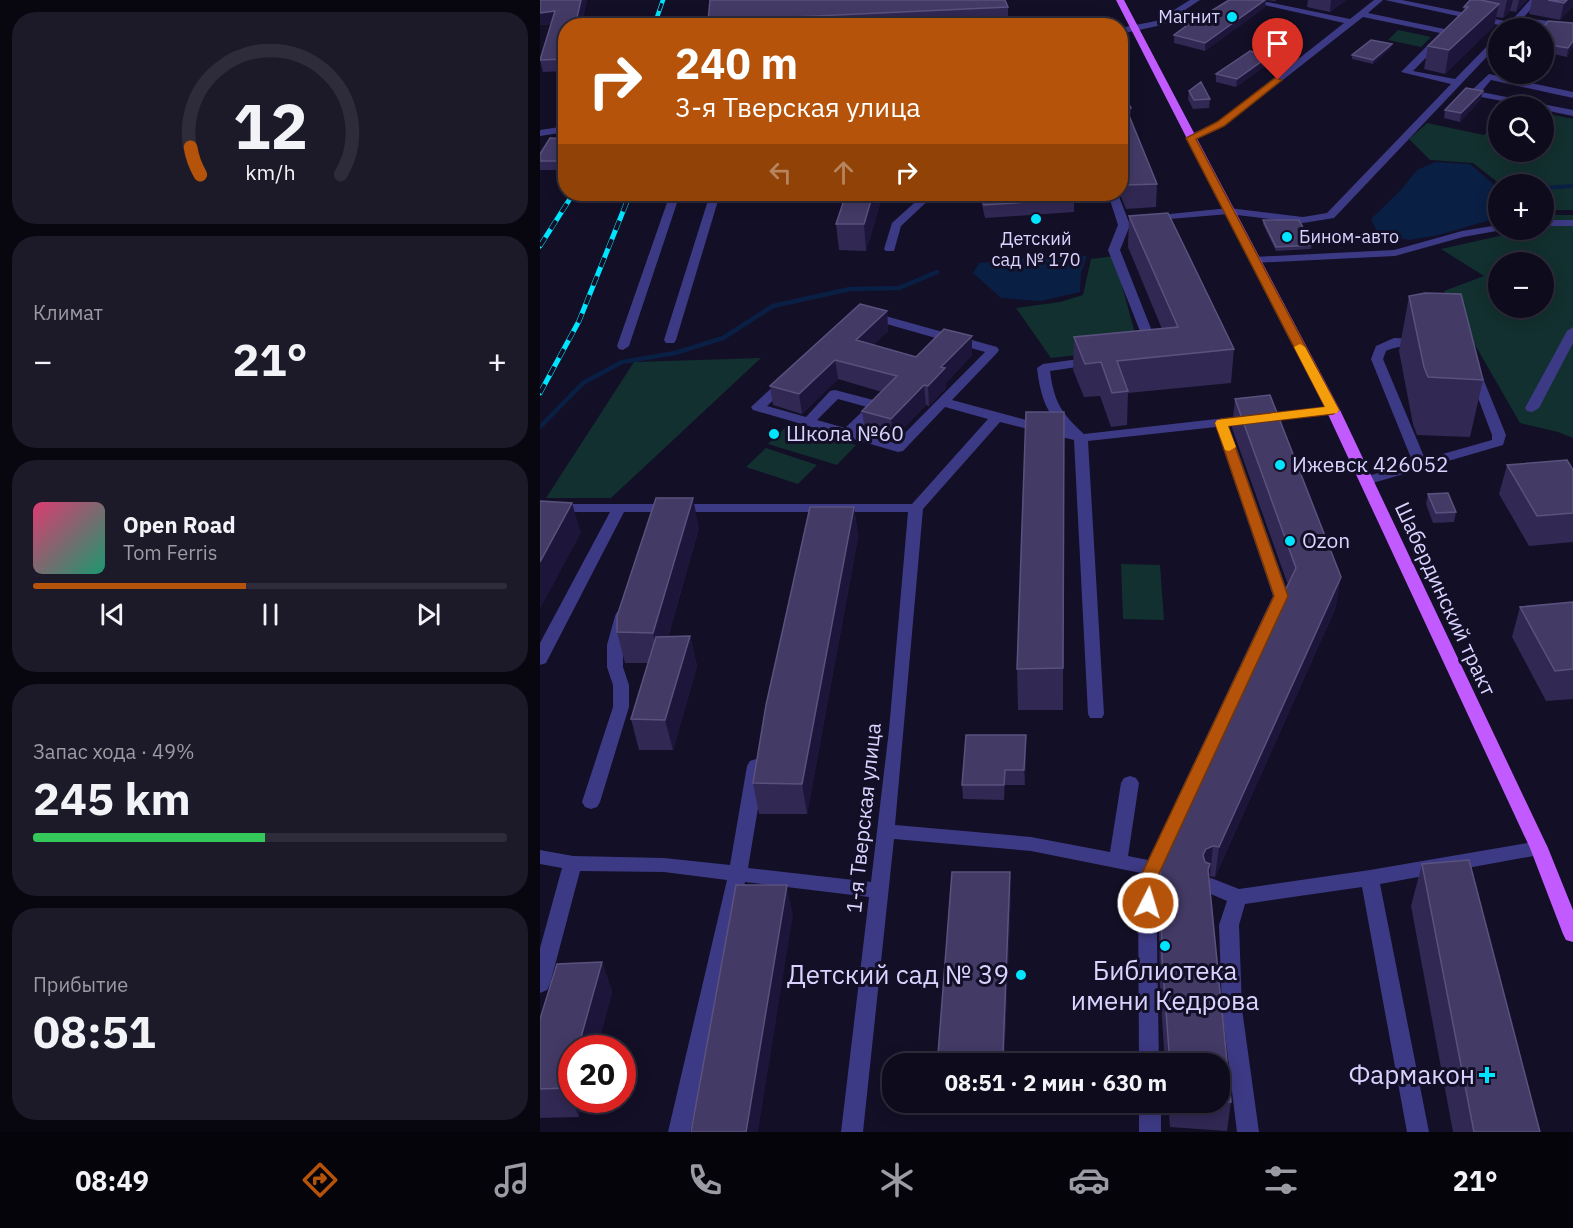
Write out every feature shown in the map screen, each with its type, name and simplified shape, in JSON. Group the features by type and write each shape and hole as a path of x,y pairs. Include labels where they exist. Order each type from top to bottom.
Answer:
{"main road":[{"name":"Шабердинский тракт","path":"1120,0 1333,410 1539,848 1573,934"}],"street":[{"path":"1128,29 1166,20 1196,0"},
{"path":"1246,0 1352,22"},
{"path":"1191,138 1221,124 1379,0"},
{"path":"1389,0 1488,19"},
{"path":"1518,18 1535,0"},
{"path":"1362,14 1446,32 1406,72 1489,96"},
{"path":"1554,25 1572,26"},
{"path":"1122,222 1229,211 1303,220 1330,216 1488,51"},
{"path":"1475,93 1489,77 1573,95"},
{"path":"1554,109 1573,113"},
{"path":"540,133 558,130"},
{"path":"623,346 673,201"},
{"path":"670,340 713,201"},
{"path":"890,249 896,225 922,201"},
{"path":"1115,201 1124,225 1114,250 1154,353 1143,355"},
{"path":"1554,223 1573,223"},
{"path":"1254,261 1395,253 1462,234 1488,230"},
{"path":"860,314 993,350 898,448 809,421 758,406 860,314"},
{"path":"1532,408 1573,331"},
{"path":"1421,466 1377,359 1380,349 1394,342 1435,343"},
{"path":"1366,481 1497,442 1499,435 1468,358"},
{"path":"1096,714 1081,438 1057,417 1046,397 1043,368 1110,359"},
{"path":"809,421 835,394 876,405 848,433"},
{"path":"943,402 1081,438 1333,410"},
{"path":"540,508 656,507 810,514 916,508 997,417"},
{"path":"1149,1053 1147,880 1281,596 1221,423"},
{"path":"540,659 589,562 620,507"},
{"path":"650,527 656,507"},
{"name":"1-я Тверская улица","path":"852,1132 897,730 916,508"},
{"path":"591,802 621,707 621,686 615,667 615,645 628,596"},
{"path":"679,1132 738,874 759,747"},
{"path":"1118,861 1130,783"},
{"path":"885,831 1031,844 1154,868"},
{"path":"1211,886 1238,897 1370,878 1539,848"},
{"path":"540,857 573,863 664,864 879,891"},
{"path":"540,984 573,863"},
{"path":"1370,878 1418,1132"},
{"path":"1238,897 1229,925 1232,1010 1248,1132"},
{"path":"1150,1113 1150,1132"}],"green space":[{"path":"1398,30 1431,37 1421,47 1388,40"},
{"path":"1554,115 1573,119 1573,210 1554,210 1554,174 1488,175 1473,163 1430,160 1409,139 1427,123 1484,135 1488,131 1488,162 1554,162"},
{"path":"1554,215 1573,215 1573,438 1520,423 1444,291 1484,276 1441,249 1488,238 1554,240"},
{"path":"1114,256 1139,348 1051,358 1016,308 1060,302 1083,295 1091,259"},
{"path":"761,358 611,498 546,498 634,362"},
{"path":"788,425 856,445 837,465 768,444"},
{"path":"766,448 817,465 798,484 746,467"},
{"path":"1121,564 1160,565 1164,620 1123,619"}],"water":[{"path":"1435,162 1470,164 1488,179 1488,221 1439,235 1409,240 1378,233 1371,219 1399,192 1417,170"},
{"path":"1049,256 1087,256 1081,273 1080,292 1041,301 1001,298 973,273 979,263"}],"building":[{"path":"540,0 581,0 577,18 558,18 558,59 540,60 555,11 540,13"},
{"path":"710,0 1005,0 1008,7 772,18 708,18"},
{"path":"1229,0 1265,0 1205,43 1174,35 1205,12 1208,13"},
{"path":"1470,0 1499,4 1449,50 1428,46 1468,7 1464,7"},
{"path":"1548,0 1567,0 1564,3"},
{"path":"1554,21 1573,23 1573,41 1568,48 1554,46"},
{"path":"1371,40 1392,44 1373,60 1352,55"},
{"path":"1250,51 1269,56 1237,79 1216,74"},
{"path":"1201,82 1210,99 1194,100 1189,91"},
{"path":"1466,88 1483,91 1461,113 1445,110"},
{"path":"1128,113 1157,184 1128,185"},
{"path":"550,138 558,138 558,161 540,161 540,154"},
{"path":"844,201 871,201 864,224 836,224"},
{"path":"983,201 1044,201 984,205"},
{"path":"1168,213 1234,349 1117,361 1128,391 1112,393 1101,362 1085,364 1074,337 1178,327 1129,216"},
{"name":"Бином-авто","path":"1263,220 1299,220 1312,245 1276,247"},
{"path":"1425,293 1461,294 1483,380 1428,377 1409,296"},
{"path":"860,304 887,311 856,340 916,357 944,329 972,336 941,367 945,368 928,386 924,385 891,419 862,411 897,376 835,360 799,394 770,386"},
{"path":"1270,395 1341,577 1219,847 1213,846 1206,849 1203,855 1205,862 1210,864 1208,870 1226,1053 1169,1053 1162,958 1160,851 1296,568 1235,399"},
{"path":"1026,412 1064,412 1063,668 1017,669"},
{"path":"1567,460 1573,470 1573,513 1537,516 1507,465"},
{"path":"1448,493 1456,512 1436,513 1428,494"},
{"path":"656,498 693,498 653,633 617,632 617,616"},
{"path":"540,501 572,503 540,562"},
{"path":"810,507 854,507 802,784 753,783 766,705"},
{"path":"1573,602 1573,669 1555,671 1520,607"},
{"path":"690,636 665,720 631,719 656,637"},
{"path":"966,735 1026,735 1024,770 1005,770 1004,785 962,785"},
{"path":"1469,860 1540,1132 1474,1132 1422,864"},
{"path":"952,872 1010,872 1003,1053 938,1053"},
{"path":"736,885 787,885 746,1132 691,1132"},
{"path":"602,962 582,1035 558,1035 558,1088 540,1089 540,1019 557,964"}],"waterway":[{"path":"1554,187 1573,186"},
{"path":"540,427 583,383 622,362 675,353 723,338 773,306 850,289 899,288 937,272"}],"railway":[{"path":"657,18 663,0"},
{"path":"540,246 569,201"},
{"path":"540,393 579,321 627,201"}],"slow traffic":[{"path":"1229,447 1221,423 1333,410 1300,347"}],"place":[{"name":"Магнит","path":"1232,17"},
{"name":"Детский сад № 170","path":"1036,219"},
{"name":"Бином-авто","path":"1287,237"},
{"name":"Школа №60","path":"774,434"},
{"name":"Ижевск 426052","path":"1280,465"},
{"name":"Ozon","path":"1290,541"},
{"name":"Библиотека имени Кедрова","path":"1165,946"},
{"name":"Детский сад № 39","path":"1021,975"},
{"name":"Фармакон","path":"1487,1075"}],"route":[{"path":"1148,903 1147,880 1281,596 1221,423 1333,410 1191,138 1221,124 1278,80"}]}
